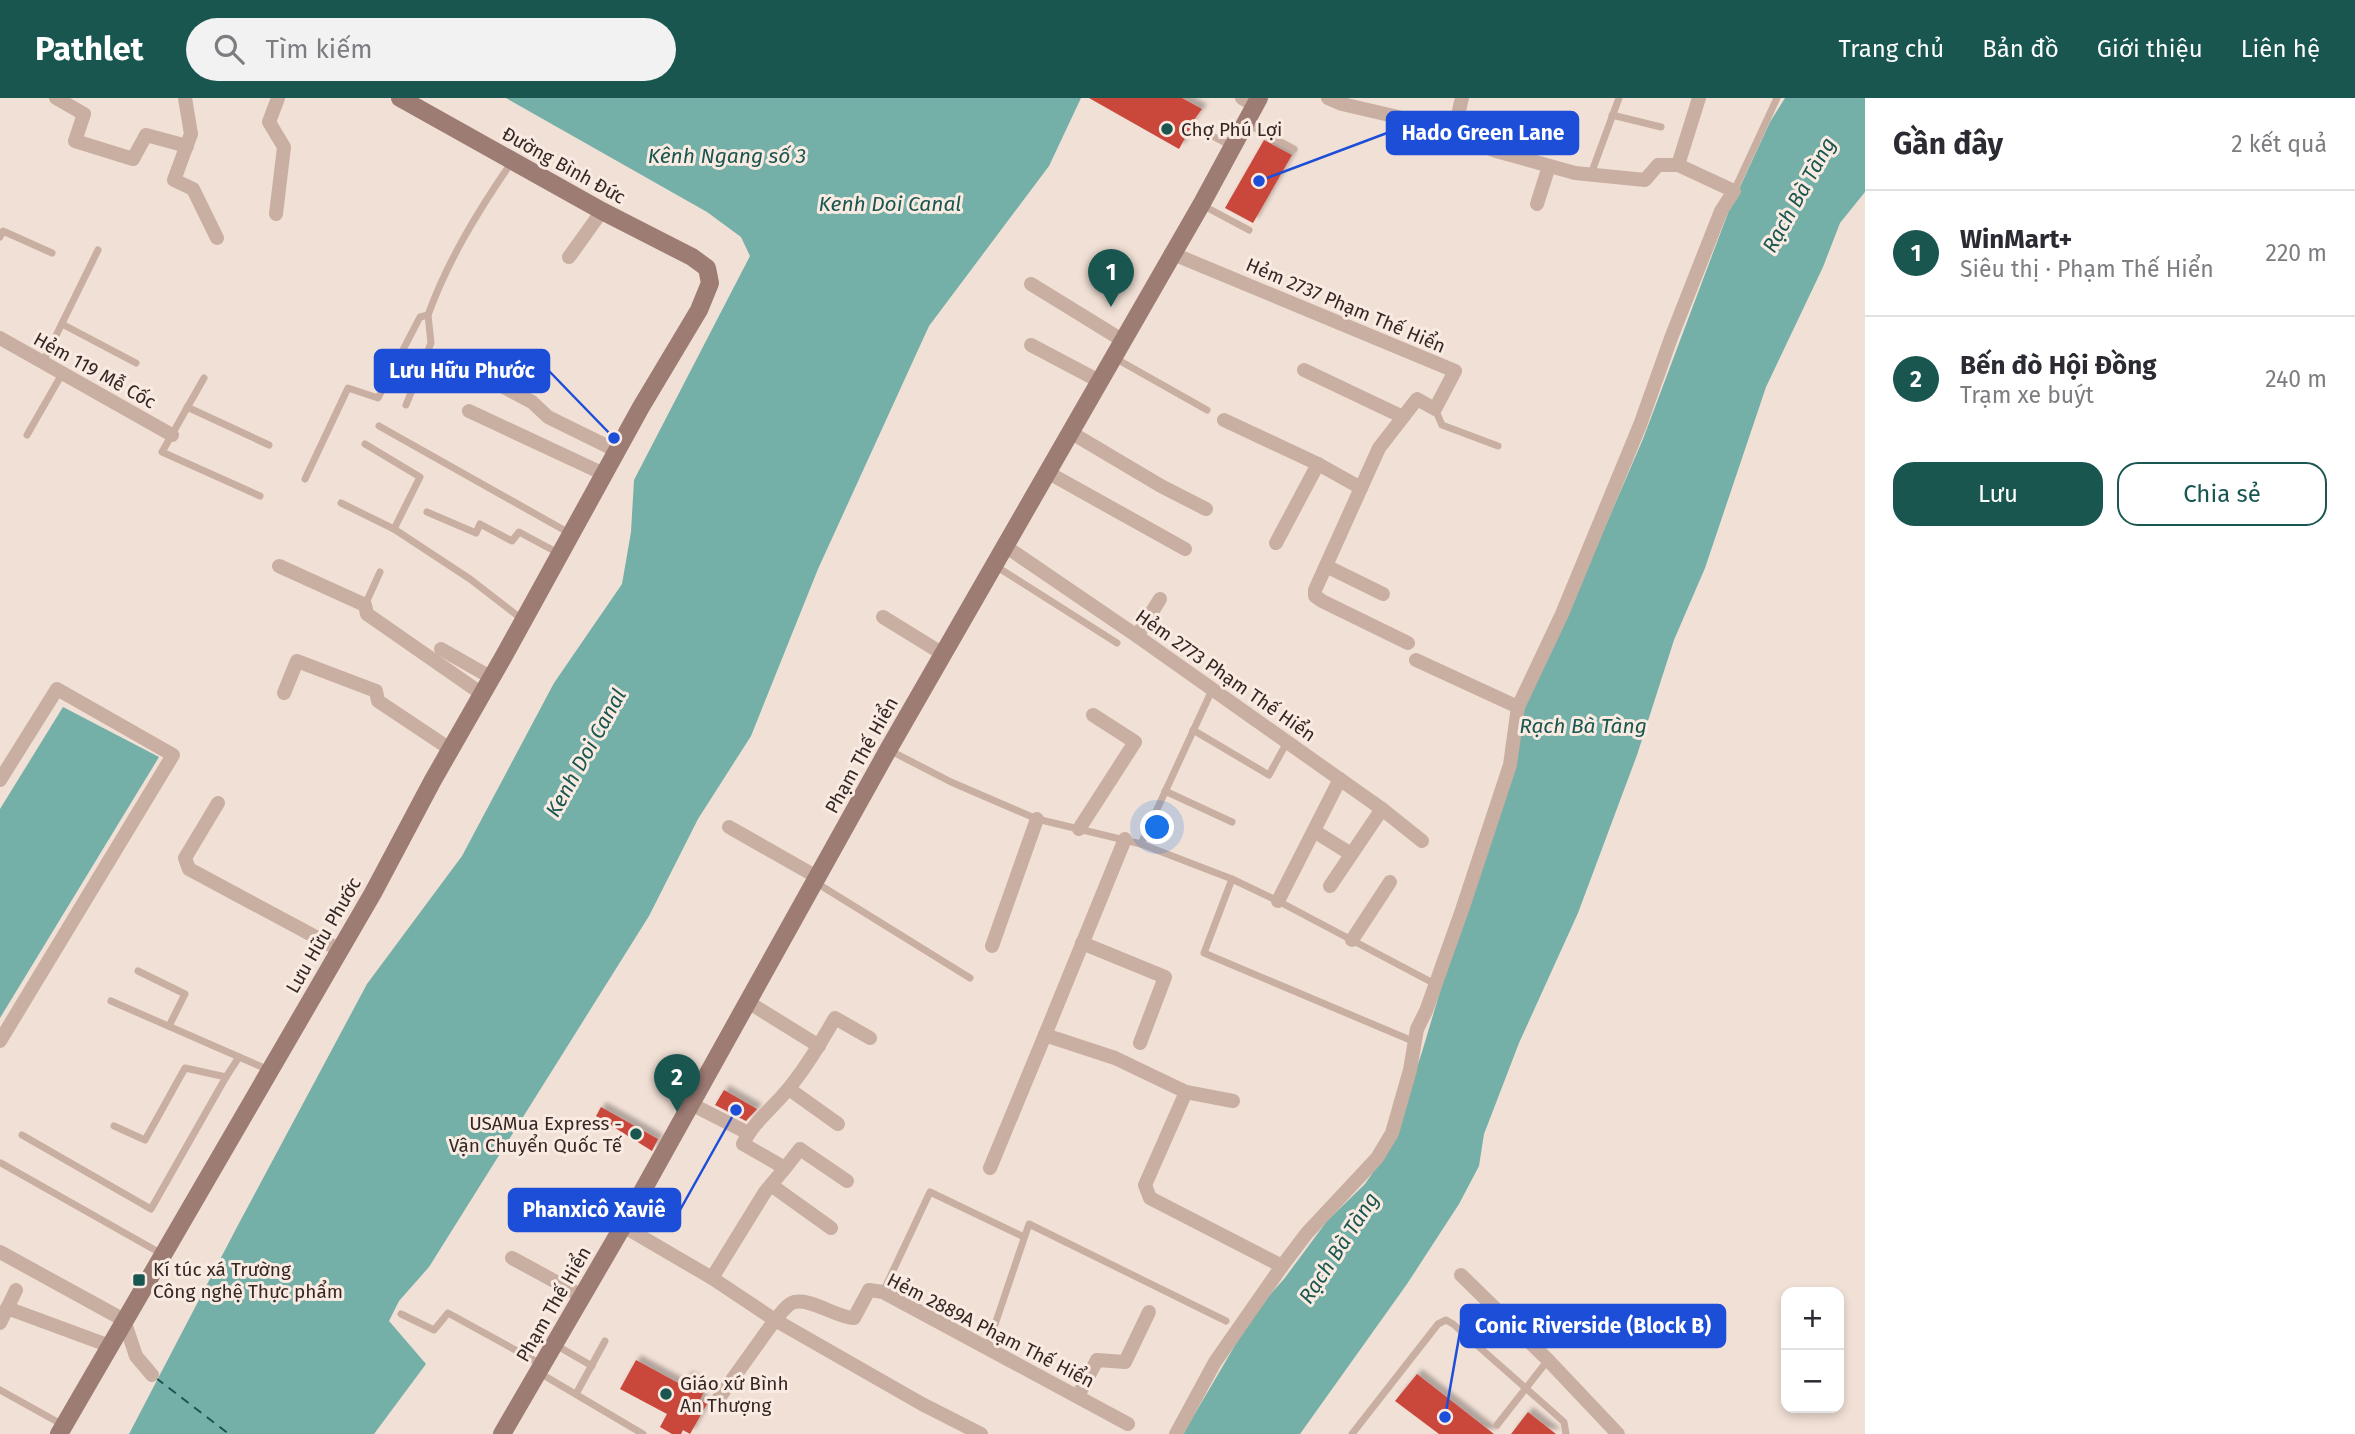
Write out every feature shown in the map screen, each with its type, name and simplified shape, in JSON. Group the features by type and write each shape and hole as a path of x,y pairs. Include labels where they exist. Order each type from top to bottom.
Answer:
{"street":[{"path":"186,98 191,134 174,180 193,189 217,238"},
{"path":"275,214 284,147 269,122 278,98"},
{"name":"Đường Bình Đức","path":"400,98 602,211 692,257 707,268"},
{"path":"1176,1434 1215,1363 1282,1266 1307,1233 1377,1158 1392,1133 1410,1070 1417,1029 1436,984 1510,765 1518,707 1567,602 1640,425 1721,211 1734,191 1678,165 1658,165 1645,180 1549,166 1496,151 1411,120 1342,104 1328,98"},
{"path":"1453,135 1462,98"},
{"path":"1678,165 1699,98"},
{"path":"63,100 84,114 75,141 133,159 146,135 187,146"},
{"name":"Phạm Thế Hiển","path":"502,1434 623,1226 888,750 1171,253 1201,205 1245,122 1252,100"},
{"path":"1537,204 1549,166"},
{"path":"569,257 602,211"},
{"name":"Hẻm 2737 Phạm Thế Hiển","path":"1171,253 1455,371 1435,409"},
{"name":"Lưu Hữu Phước","path":"61,1429 340,950 604,474 699,310 710,283 707,268"},
{"path":"1031,284 1122,340"},
{"name":"Hẻm 119 Mễ Cốc","path":"2,343 43,362 172,435"},
{"path":"1031,345 1099,381"},
{"path":"1304,370 1403,417"},
{"path":"485,377 532,402 548,417 617,451"},
{"path":"1408,643 1315,596 1315,590 1379,448 1417,399 1435,409"},
{"path":"469,411 604,474"},
{"path":"1224,420 1362,488"},
{"path":"1070,432 1206,509"},
{"path":"1276,543 1318,464"},
{"path":"1047,472 1185,550"},
{"name":"Hẻm 2773 Phạm Thế Hiển","path":"1005,546 1382,808 1422,841"},
{"path":"279,566 365,605 367,614 482,694"},
{"path":"1326,566 1383,594"},
{"path":"1137,636 1160,599"},
{"path":"883,617 943,654"},
{"path":"441,649 492,678"},
{"path":"1416,660 1518,707"},
{"path":"284,693 297,661 376,691 378,701 450,749"},
{"path":"0,780 57,689 173,755 0,1041"},
{"path":"1079,829 1135,743 1093,715"},
{"path":"1278,901 1340,779"},
{"path":"218,803 185,858 189,869 340,950"},
{"path":"1330,886 1382,808"},
{"path":"992,946 1037,819"},
{"path":"729,827 816,879"},
{"path":"1314,831 1352,855"},
{"path":"990,1168 1125,839"},
{"path":"1352,940 1390,882"},
{"path":"1082,943 1165,977 1140,1043"},
{"path":"748,1002 819,1046"},
{"path":"785,1168 743,1144 748,1133 789,1089 835,1018 870,1038"},
{"path":"1045,1035 1115,1058 1186,1092 1233,1101"},
{"path":"789,1089 838,1124"},
{"path":"1186,1092 1145,1185 1150,1198 1282,1266"},
{"path":"691,1104 748,1133"},
{"path":"712,1278 771,1185 800,1149 847,1181"},
{"path":"771,1185 831,1228"},
{"path":"623,1226 712,1278 775,1320 922,1404 981,1434"},
{"path":"0,1252 124,1321 136,1356 152,1375"},
{"path":"512,1258 582,1296"},
{"path":"1461,1275 1548,1360 1618,1434"},
{"path":"0,1323 16,1290"},
{"name":"Hẻm 2889A Phạm Thế Hiển","path":"775,1320 790,1304 800,1301 846,1318 854,1318 869,1290 883,1292 1128,1424"},
{"path":"7,1308 110,1346"},
{"path":"1078,1396 1097,1360 1125,1362 1149,1312"},
{"path":"719,1398 775,1320"}],"lane":[{"path":"1591,174 1619,98"},
{"path":"1734,191 1777,98"},
{"path":"1612,115 1661,127"},
{"path":"1245,122 1294,149"},
{"path":"1196,127 1232,146"},
{"path":"406,405 431,343 428,315 453,258 479,209 513,159"},
{"path":"1201,205 1249,230"},
{"path":"0,237 3,231 52,253"},
{"path":"43,362 98,250"},
{"path":"305,479 348,388 378,398 420,317 428,315"},
{"path":"62,324 136,363"},
{"path":"1113,357 1208,410"},
{"path":"27,435 63,373"},
{"path":"204,378 162,452 260,496"},
{"path":"187,407 269,445"},
{"path":"1435,409 1442,425 1498,446"},
{"path":"379,426 571,535"},
{"path":"365,444 420,477 394,529"},
{"path":"341,503 394,529 470,579 524,621"},
{"path":"427,512 476,533 480,524 512,541 519,532 560,554"},
{"path":"994,565 1117,643"},
{"path":"365,605 380,572"},
{"path":"1141,844 1212,689"},
{"path":"1193,730 1269,775 1287,742"},
{"path":"888,750 951,782 1037,819 1125,839 1232,879 1436,984"},
{"path":"1165,791 1232,822"},
{"path":"816,879 970,978"},
{"path":"1232,879 1204,953 1415,1042"},
{"path":"138,971 185,994 169,1026"},
{"path":"111,1000 270,1070"},
{"path":"22,1135 152,1209 239,1057"},
{"path":"114,1126 145,1140 185,1068 226,1077"},
{"path":"1,1163 163,1254"},
{"path":"883,1292 930,1192 1024,1237"},
{"path":"987,1348 1029,1224 1226,1321"},
{"path":"401,1314 434,1331 448,1313 643,1434"},
{"path":"1356,1433 1438,1324 1446,1320 1528,1388 1564,1422 1566,1434"},
{"path":"576,1394 605,1341"},
{"path":"554,1343 592,1366"},
{"path":"1497,1424 1548,1360"},
{"path":"0,1390 61,1429"}],"water":[{"name":"Kenh Doi Canal","path":"506,98 1081,98 1049,166 929,326 818,569 751,736 698,819 649,916 429,1267 399,1301 389,1321 426,1364 374,1434 129,1434 367,984 462,856 554,683 622,584 631,532 634,480 750,256 741,237 707,212"},
{"name":"Rạch Bà Tàng","path":"1785,98 1865,98 1865,192 1840,223 1823,267 1766,387 1705,568 1674,640 1637,755 1578,913 1519,1043 1484,1134 1479,1166 1459,1204 1407,1284 1300,1434 1183,1434 1254,1313 1284,1279 1327,1221 1365,1184 1391,1146 1422,1052 1527,700 1643,439 1728,213 1770,122"},
{"path":"63,707 159,757 0,1018 0,809"}],"building":[{"name":"Chợ Phú Lợi","path":"1089,98 1182,98 1202,109 1179,149"},
{"path":"1264,140 1292,155 1253,223 1225,208"},
{"path":"724,1090 757,1109 746,1121 715,1105"},
{"name":"USAMua Express - Vận Chuyển Quốc Tế","path":"601,1107 658,1139 652,1151 596,1116"},
{"name":"Giáo xứ Bình An Thượng","path":"636,1360 682,1385 687,1376 706,1387 700,1400 707,1404 690,1434 683,1430 681,1434 672,1434 660,1427 667,1414 620,1389"},
{"path":"1417,1374 1494,1434 1439,1434 1395,1401"},
{"path":"1528,1412 1556,1434 1511,1434"}],"ferry route":[{"path":"156,1378 229,1434"}],"place":[{"name":"Chợ Phú Lợi","path":"1167,129"},
{"name":"Hado Green Lane","path":"1259,181"},
{"name":"WinMart+","path":"1111,307"},
{"name":"Lưu Hữu Phước","path":"614,438"},
{"name":"Phanxicô Xaviê","path":"736,1110"},
{"name":"Bến đò Hội Đồng","path":"677,1112"},
{"name":"USAMua Express - Vận Chuyển Quốc Tế","path":"636,1134"},
{"name":"Kí túc xá Trường Công nghệ Thực phẩm","path":"139,1280"},
{"name":"Giáo xứ Bình An Thượng","path":"666,1394"},
{"name":"Conic Riverside (Block B)","path":"1445,1417"}],"water label":[{"name":"Kênh Ngang số 3","path":"727,156"}]}
